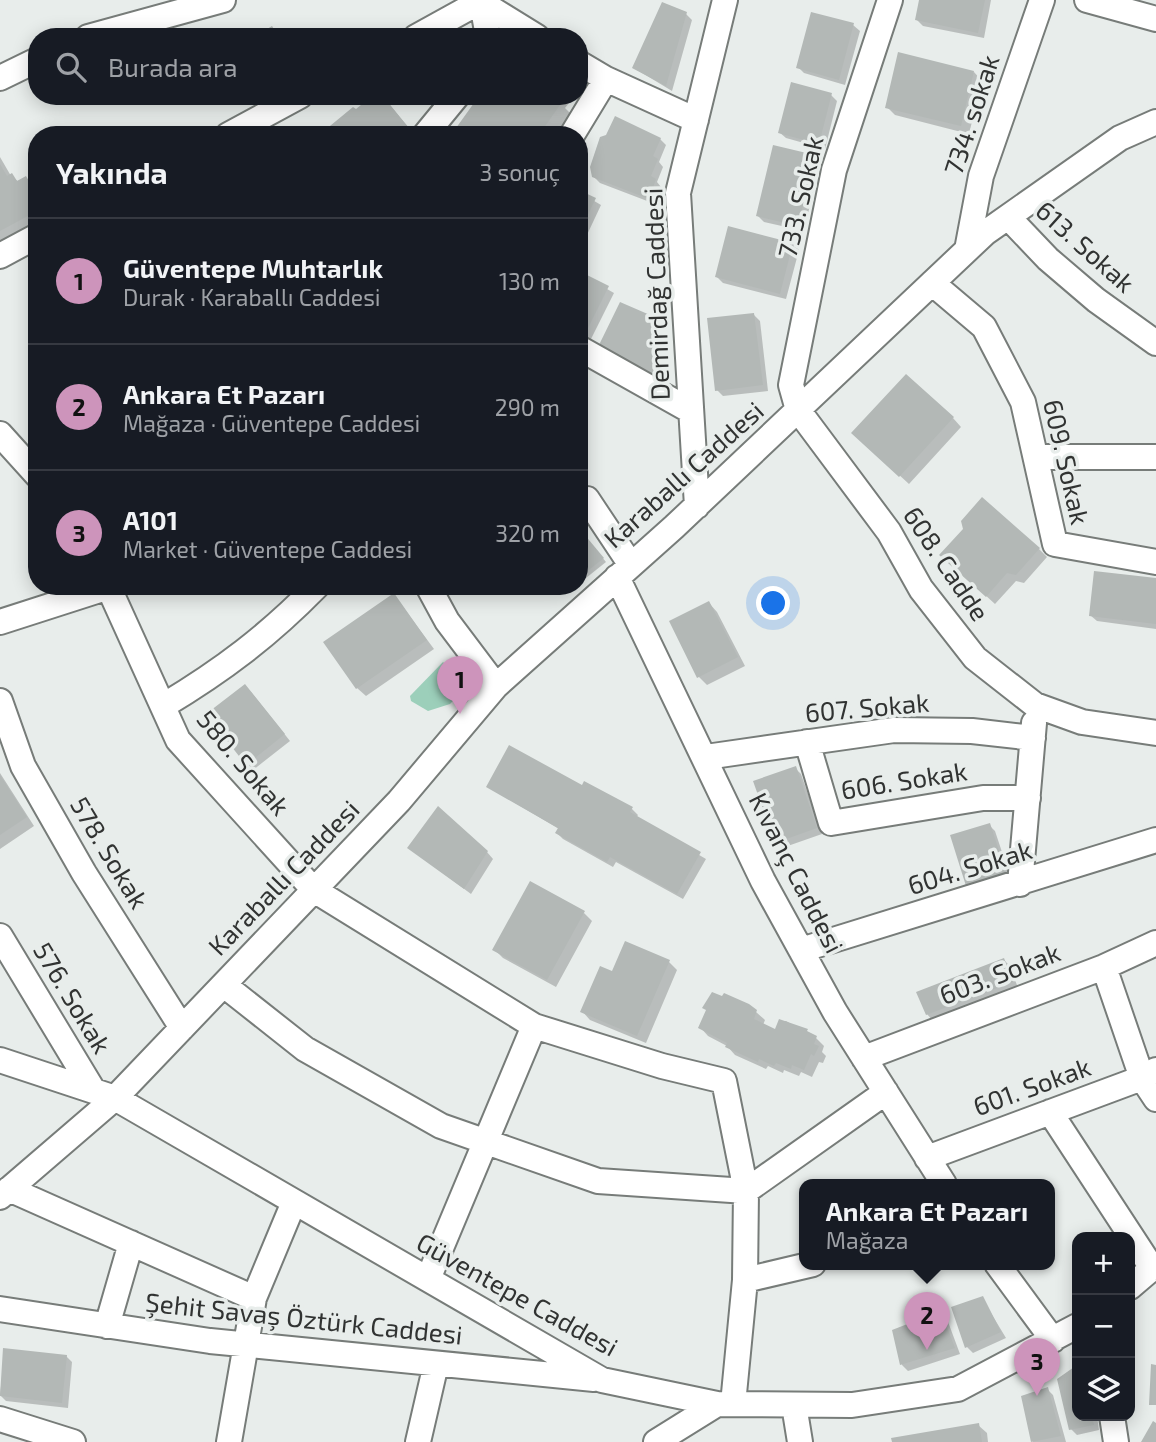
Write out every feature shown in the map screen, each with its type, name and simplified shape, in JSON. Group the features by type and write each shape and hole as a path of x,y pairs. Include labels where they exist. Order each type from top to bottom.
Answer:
{"street":[{"path":"121,28 223,0"},
{"name":"Demirdağ Caddesi","path":"697,506 678,193 725,0"},
{"name":"733. Sokak","path":"798,410 791,385 834,170 890,0"},
{"name":"734. sokak","path":"967,250 981,176 1042,0"},
{"path":"1087,0 1156,19"},
{"path":"433,28 482,2"},
{"path":"482,2 486,28"},
{"path":"482,2 523,28"},
{"path":"0,79 28,65"},
{"path":"588,68 696,120"},
{"path":"577,126 606,79"},
{"path":"245,126 283,105"},
{"path":"432,126 450,105"},
{"name":"Karaballı Caddesi","path":"5,1193 104,1094 182,1028 224,985 398,802 496,686 697,506 967,250 1008,217 1120,138 1156,122"},
{"name":"613. Sokak","path":"1008,217 1048,259 1086,292 1156,344"},
{"path":"0,256 28,241"},
{"name":"609. Sokak","path":"932,283 984,327 1023,402 1055,544 1156,562"},
{"path":"588,353 691,411"},
{"name":"608. Cadde","path":"798,410 889,532 922,589 975,658 1035,705 1082,722 1156,733"},
{"path":"0,434 28,465"},
{"path":"1036,457 1156,457"},
{"name":"Kıvanç Caddesi","path":"588,501 624,571 763,881 864,1058 941,1179"},
{"path":"0,622 85,595"},
{"name":"580. Sokak","path":"114,595 178,740 314,890 534,1026 662,1066 724,1081 746,1191"},
{"path":"163,706 219,673 280,624 308,595"},
{"path":"433,595 447,621 496,686"},
{"name":"578. Sokak","path":"0,701 23,766 85,873 182,1028"},
{"path":"1020,884 1035,705"},
{"name":"607. Sokak","path":"706,757 894,730 972,731 1033,738"},
{"name":"606. Sokak","path":"807,742 831,823 982,798 1028,799"},
{"name":"604. Sokak","path":"801,950 1020,884 1156,839"},
{"name":"576. Sokak","path":"0,936 104,1094"},
{"name":"603. Sokak","path":"864,1058 1104,967 1156,943"},
{"path":"1104,967 1149,1074 1156,1099"},
{"path":"224,985 305,1048 441,1126 598,1181 746,1191 886,1092"},
{"path":"428,1279 534,1026"},
{"name":"Güventepe Caddesi","path":"0,1060 104,1094 603,1380 725,1404 852,1405 958,1389 1072,1329"},
{"name":"601. Sokak","path":"927,1158 1149,1074"},
{"path":"1050,1112 1154,1267 1135,1283"},
{"path":"656,1442 725,1404 745,1280 746,1191"},
{"path":"5,1193 131,1243 254,1298"},
{"path":"229,1442 254,1298 294,1202"},
{"path":"107,1326 131,1243"},
{"path":"745,1280 799,1267"},
{"path":"1002,1270 1053,1340"},
{"name":"Şehit Savaş Öztürk Caddesi","path":"0,1309 247,1345 603,1380"},
{"path":"418,1442 436,1364"},
{"path":"794,1405 800,1442"},
{"path":"0,1419 73,1442"},
{"path":"1113,1421 1116,1442"}],"green space":[{"path":"443,662 466,687 450,704 428,711 411,701 410,696"}],"building":[{"path":"919,0 985,0 978,33 915,20"},
{"path":"662,2 687,12 666,86 632,68"},
{"path":"811,12 854,23 839,80 796,68"},
{"path":"898,52 974,71 961,126 885,108"},
{"path":"791,82 832,93 819,144 778,133"},
{"path":"361,105 390,105 407,126 330,126 353,107 356,109"},
{"path":"473,105 560,105 545,126 457,126"},
{"path":"615,116 661,138 653,156 658,159 651,176 656,179 649,199 592,177 590,167 600,137 606,135"},
{"path":"773,145 815,155 798,226 756,216"},
{"path":"0,164 7,176 12,173 17,181 26,176 28,179 28,216 0,231"},
{"path":"588,194 596,198 588,214"},
{"path":"728,226 793,243 780,294 715,277"},
{"path":"588,276 609,286 588,328"},
{"path":"620,302 650,315 655,361 652,373 598,347"},
{"path":"754,313 763,385 715,391 707,318"},
{"path":"906,374 954,417 899,477 851,433"},
{"path":"982,497 1040,548 1016,575 1007,573 986,597 939,555 963,529 961,521"},
{"path":"588,539 604,558 588,571"},
{"path":"1094,571 1156,578 1156,624 1089,616"},
{"path":"391,595 395,595 427,640 356,689 323,642"},
{"path":"709,601 738,657 697,678 669,621"},
{"path":"245,684 285,734 246,765 206,714"},
{"path":"509,745 582,785 584,781 633,807 630,812 701,852 677,894 610,857 607,862 555,833 558,828 486,787"},
{"path":"796,766 817,828 775,843 753,781"},
{"path":"0,775 27,817 0,835"},
{"path":"438,806 488,851 464,889 407,848"},
{"path":"990,823 1006,873 966,886 950,835"},
{"path":"530,881 585,911 547,980 492,950"},
{"path":"625,941 670,960 637,1036 580,1012 600,966 612,971"},
{"path":"1004,958 1013,982 926,1015 916,992"},
{"path":"712,992 722,996 724,993 749,1004 757,1010 754,1019 775,1029 779,1019 808,1029 807,1031 817,1036 814,1044 819,1046 814,1056 811,1054 804,1070 792,1065 791,1069 776,1063 774,1066 759,1059 758,1062 725,1047 727,1043 698,1028 706,1010 702,1008"},
{"path":"983,1296 1001,1332 965,1348 951,1307"},
{"path":"941,1311 955,1348 900,1365 892,1330"},
{"path":"3,1348 67,1355 62,1403 0,1396"},
{"path":"1151,1364 1156,1365 1156,1405 1149,1405"},
{"path":"1072,1368 1072,1421 1093,1421 1094,1425 1069,1430 1057,1379"},
{"path":"1048,1387 1061,1436 1031,1442 1021,1396"},
{"path":"1153,1421 1156,1423 1156,1442 1141,1442"},
{"path":"979,1423 982,1442 892,1442 891,1438"}],"place":[{"name":"Güventepe Muhtarlık","path":"460,714"},
{"name":"Ankara Et Pazarı","path":"927,1350"},
{"name":"A101","path":"1037,1396"}]}
